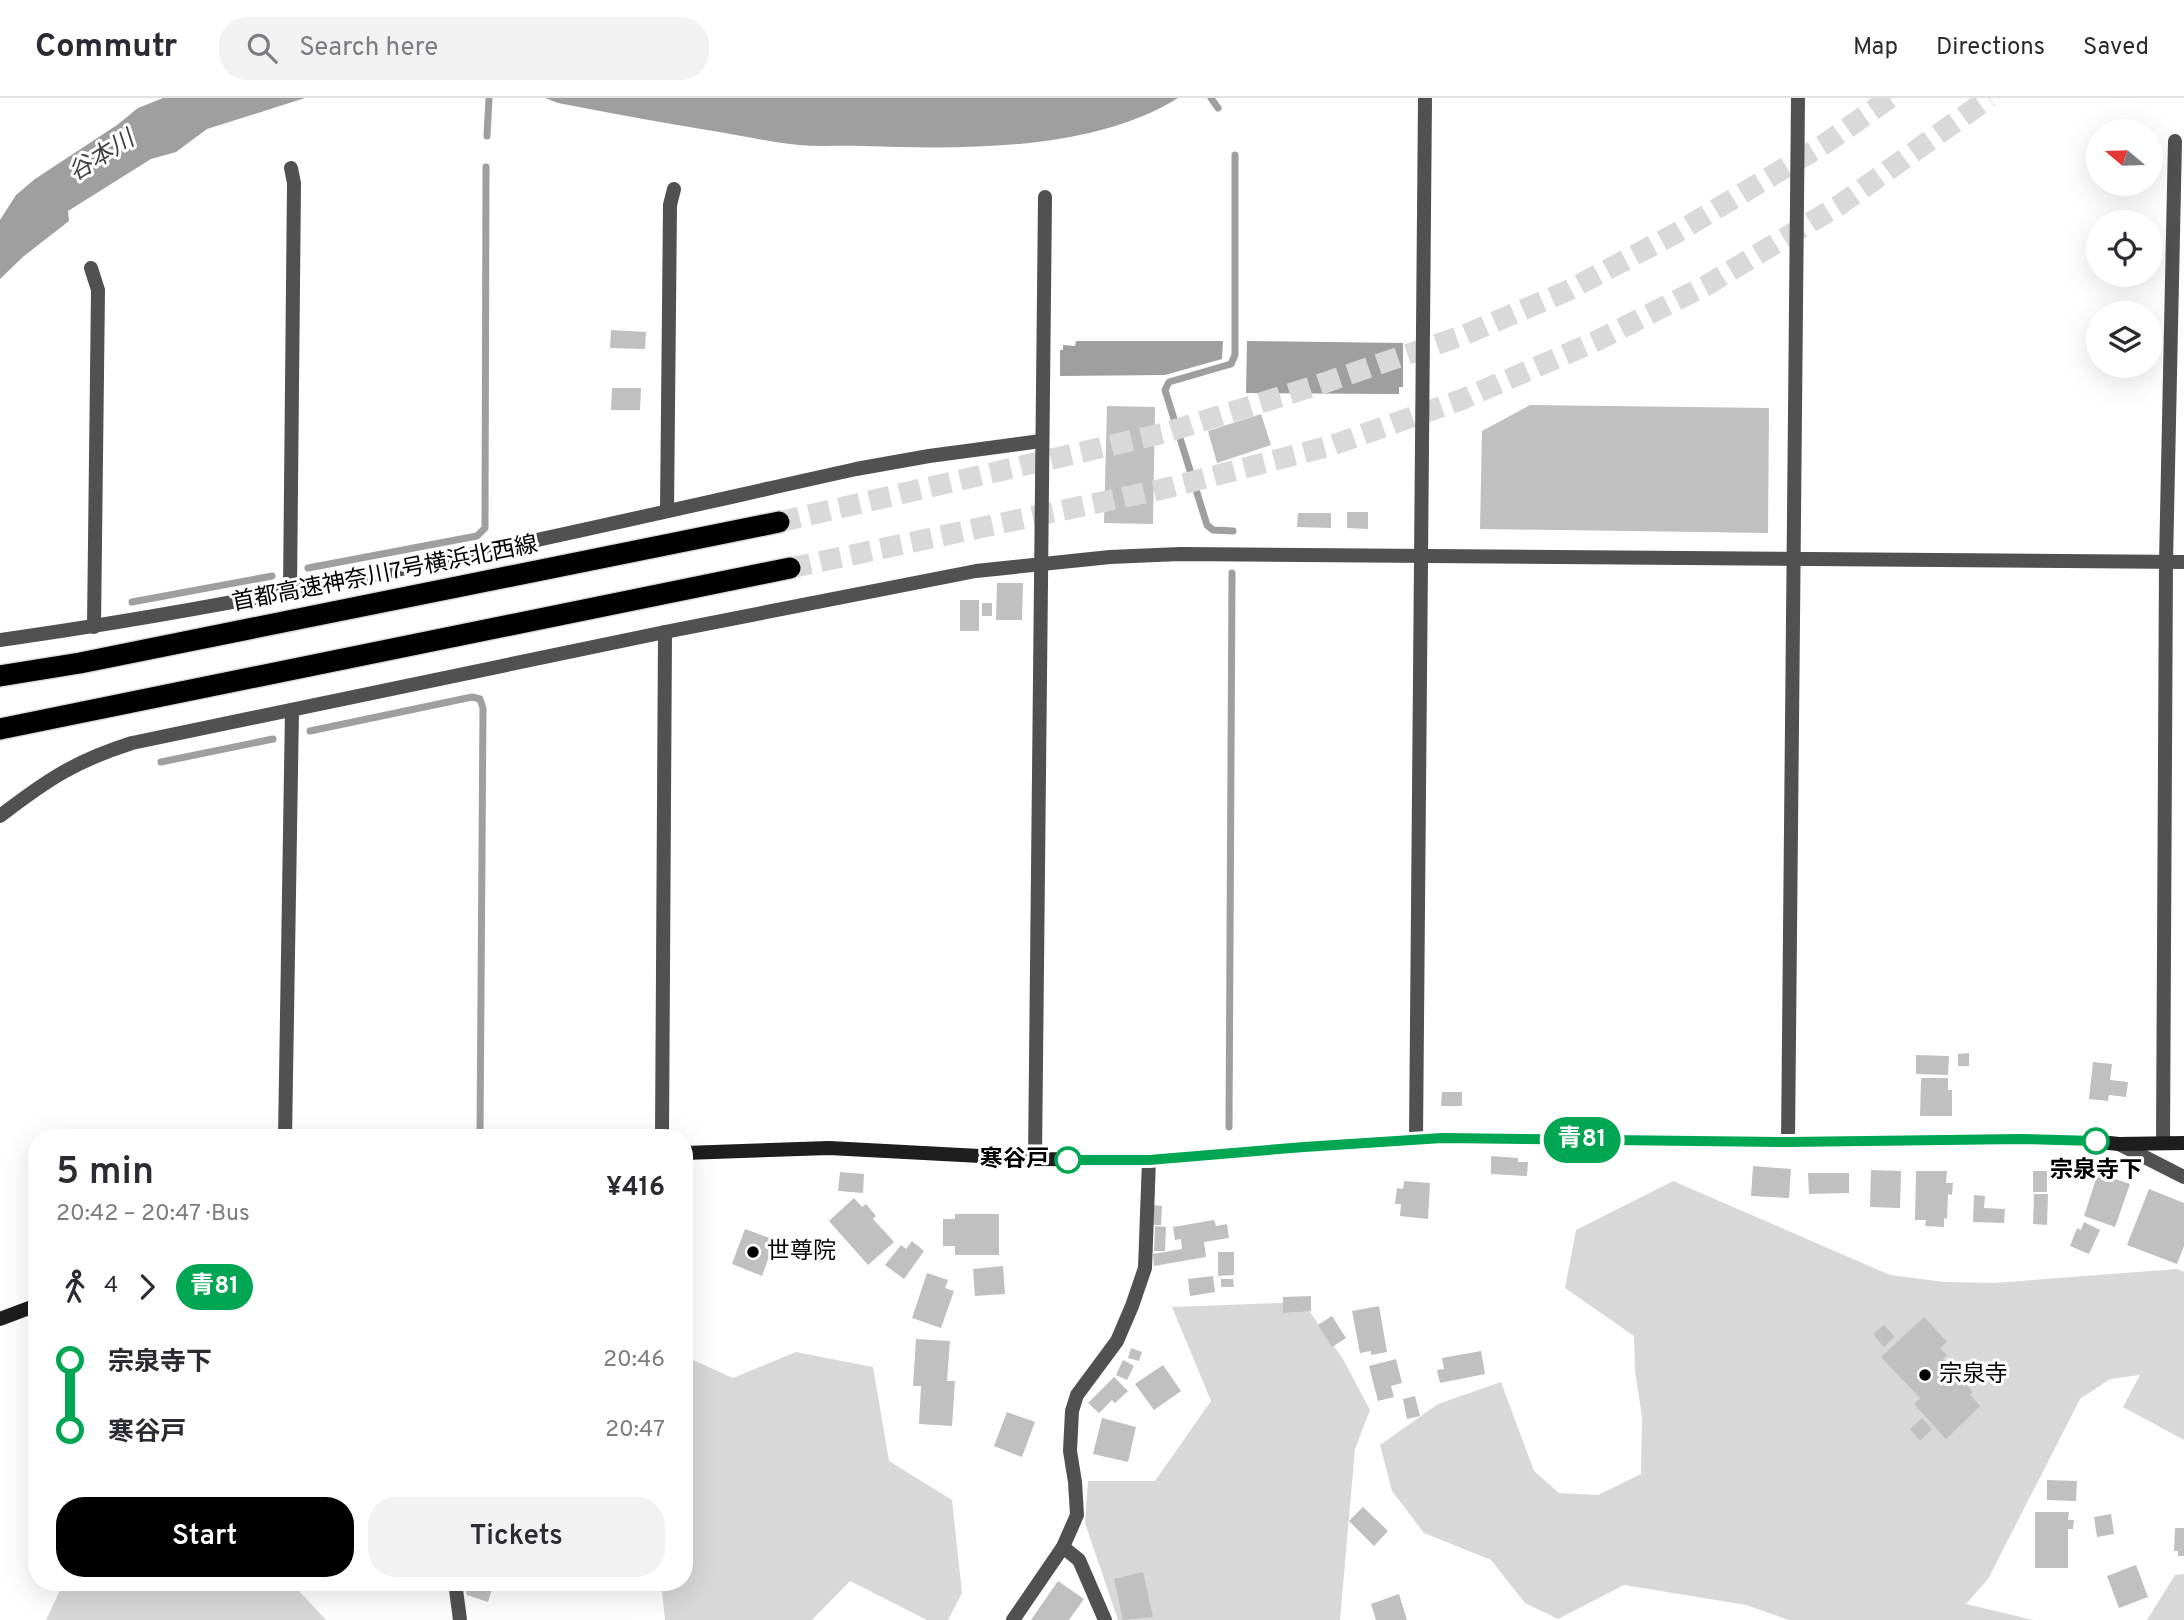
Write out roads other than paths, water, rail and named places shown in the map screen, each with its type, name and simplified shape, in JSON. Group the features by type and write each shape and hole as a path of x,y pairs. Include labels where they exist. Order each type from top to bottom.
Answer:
{"highway":[{"name":"首都高速神奈川7号横浜北西線","path":"0,676 80,663 779,522"},
{"path":"0,729 790,568"},
{"path":"0,719 91,710"}],"street":[{"path":"1416,1139 1425,98"},
{"path":"1788,1142 1798,98"},
{"path":"2163,1143 2166,562 2175,141"},
{"path":"290,591 294,183 291,168"},
{"path":"667,511 670,205 674,189"},
{"path":"1035,1159 1045,197"},
{"path":"91,268 98,290 94,627"},
{"path":"0,640 94,627 290,591 856,469 1041,441"},
{"path":"0,816 45,781 102,752 132,743 964,573 1040,564 1110,556 1180,554 2184,562"},
{"path":"662,1129 665,632"},
{"path":"285,1129 292,710"},
{"path":"693,1153 829,1148 1035,1159 1149,1160 1416,1139 1788,1142 2022,1139 2119,1144 2184,1143"},
{"path":"2119,1144 2184,1177"},
{"path":"1013,1620 1063,1548 1077,1515 1070,1451 1072,1411 1077,1395 1117,1341 1145,1268 1149,1160"},
{"path":"0,1319 28,1308"},
{"path":"1063,1548 1079,1560 1105,1620"},
{"path":"456,1591 460,1620"}],"water":[{"name":"谷本川","path":"163,98 305,98 207,129 176,152 151,159 68,211 69,221 24,256 0,279 0,220 16,195 138,108"},
{"path":"545,98 1178,98 1144,116 1106,129 1066,138 942,147 790,144 600,111"},
{"path":"1076,341 1223,341 1222,359 1165,375 1060,376 1060,350 1063,350 1063,345 1075,346"},
{"path":"1247,341 1403,343 1403,387 1399,387 1399,394 1246,393"}],"waterway":[{"path":"487,136 489,98"},
{"path":"1211,98 1218,108"},
{"path":"1233,531 1213,530 1207,525 1165,390 1169,382 1231,364 1235,355 1235,155"},
{"path":"308,568 477,536 485,528 486,167"},
{"path":"1229,1127 1232,573"},
{"path":"132,602 272,576"},
{"path":"310,731 472,697 480,699 483,708 480,1129"},
{"path":"161,762 273,739"}],"tunnel":[{"path":"779,522 1164,433 1315,386 1464,335 1567,291 1678,232 1823,145 1890,98"},
{"path":"790,568 1163,489 1330,446 1463,399 1594,342 1707,285 1841,204 1989,98"}],"place":[{"name":"宗泉寺下","path":"2096,1141"},
{"name":"寒谷戸","path":"1068,1160"},
{"name":"世尊院","path":"753,1252"},
{"name":"宗泉寺","path":"1925,1375"}]}
